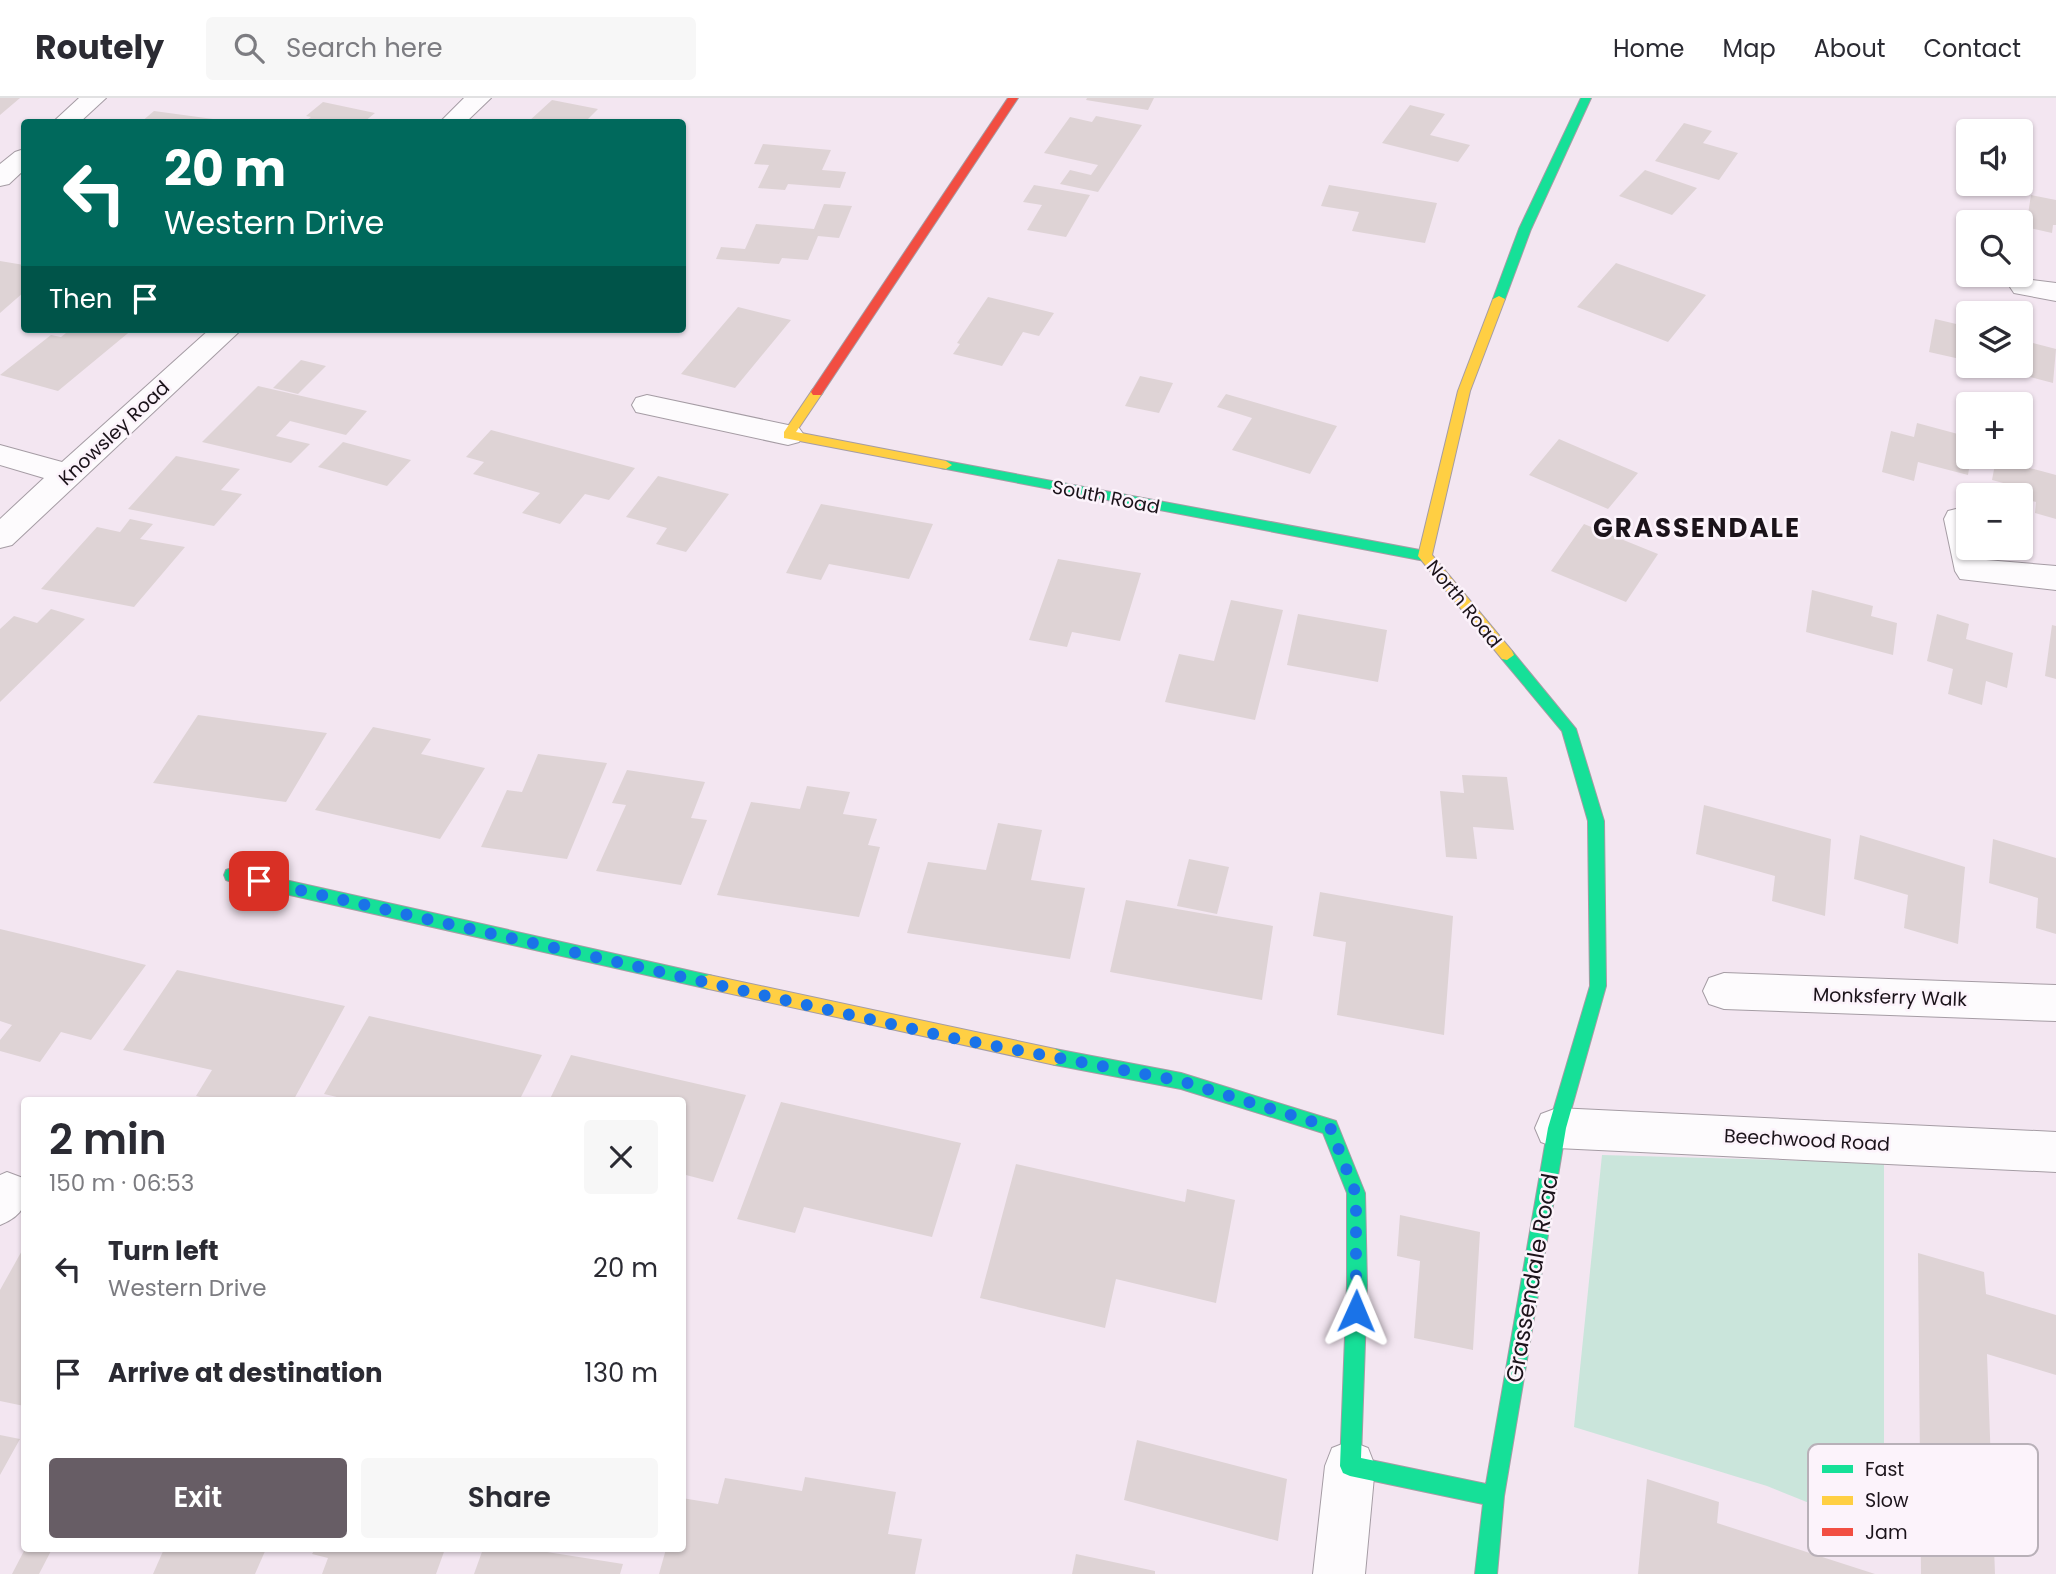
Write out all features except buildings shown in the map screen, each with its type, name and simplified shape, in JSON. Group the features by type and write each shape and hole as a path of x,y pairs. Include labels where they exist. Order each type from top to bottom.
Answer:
{"street":[{"path":"69,119 94,98"},
{"path":"455,119 479,98"},
{"path":"788,435 1013,98"},
{"name":"North Road","path":"1586,98 1525,229 1464,391 1425,556 1569,729 1596,821 1598,986"},
{"path":"0,178 21,160"},
{"path":"2024,287 2056,292"},
{"name":"Knowsley Road","path":"0,537 224,333"},
{"name":"South Road","path":"647,405 788,435 1425,556"},
{"path":"0,455 69,475"},
{"path":"1969,560 1972,571 2056,578"},
{"path":"232,876 948,1037 1181,1081 1330,1127 1356,1194 1357,1285 1350,1466 1339,1574"},
{"name":"Grassendale Road","path":"1486,1574 1494,1496 1557,1128 1598,986"},
{"name":"Monksferry Walk","path":"1724,991 2056,1003"},
{"name":"Beechwood Road","path":"1557,1128 2056,1152"},
{"path":"1350,1466 1494,1496"}],"green space":[{"path":"1602,1155 1884,1163 1884,1444 1808,1444 1808,1502 1767,1486 1574,1427"}],"traffic: fast":[{"path":"1499,299 1525,229 1586,98"},
{"path":"946,465 1425,556"},
{"path":"1486,1574 1494,1496 1557,1128 1598,986 1596,821 1569,729 1507,655"},
{"path":"232,875 709,982"},
{"path":"1055,1057 1181,1081 1330,1127 1356,1193 1357,1285 1350,1466 1494,1496"}],"traffic: slow":[{"path":"1499,299 1464,391 1425,556 1507,655"},
{"path":"817,392 788,435 946,465"},
{"path":"709,982 1055,1057"}],"traffic: jam":[{"path":"817,392 1013,98"}],"district":[{"name":"GRASSENDALE","path":"1697,528"}],"route":[{"path":"259,881 948,1037 1181,1081 1330,1127 1356,1194 1356,1311"}]}
